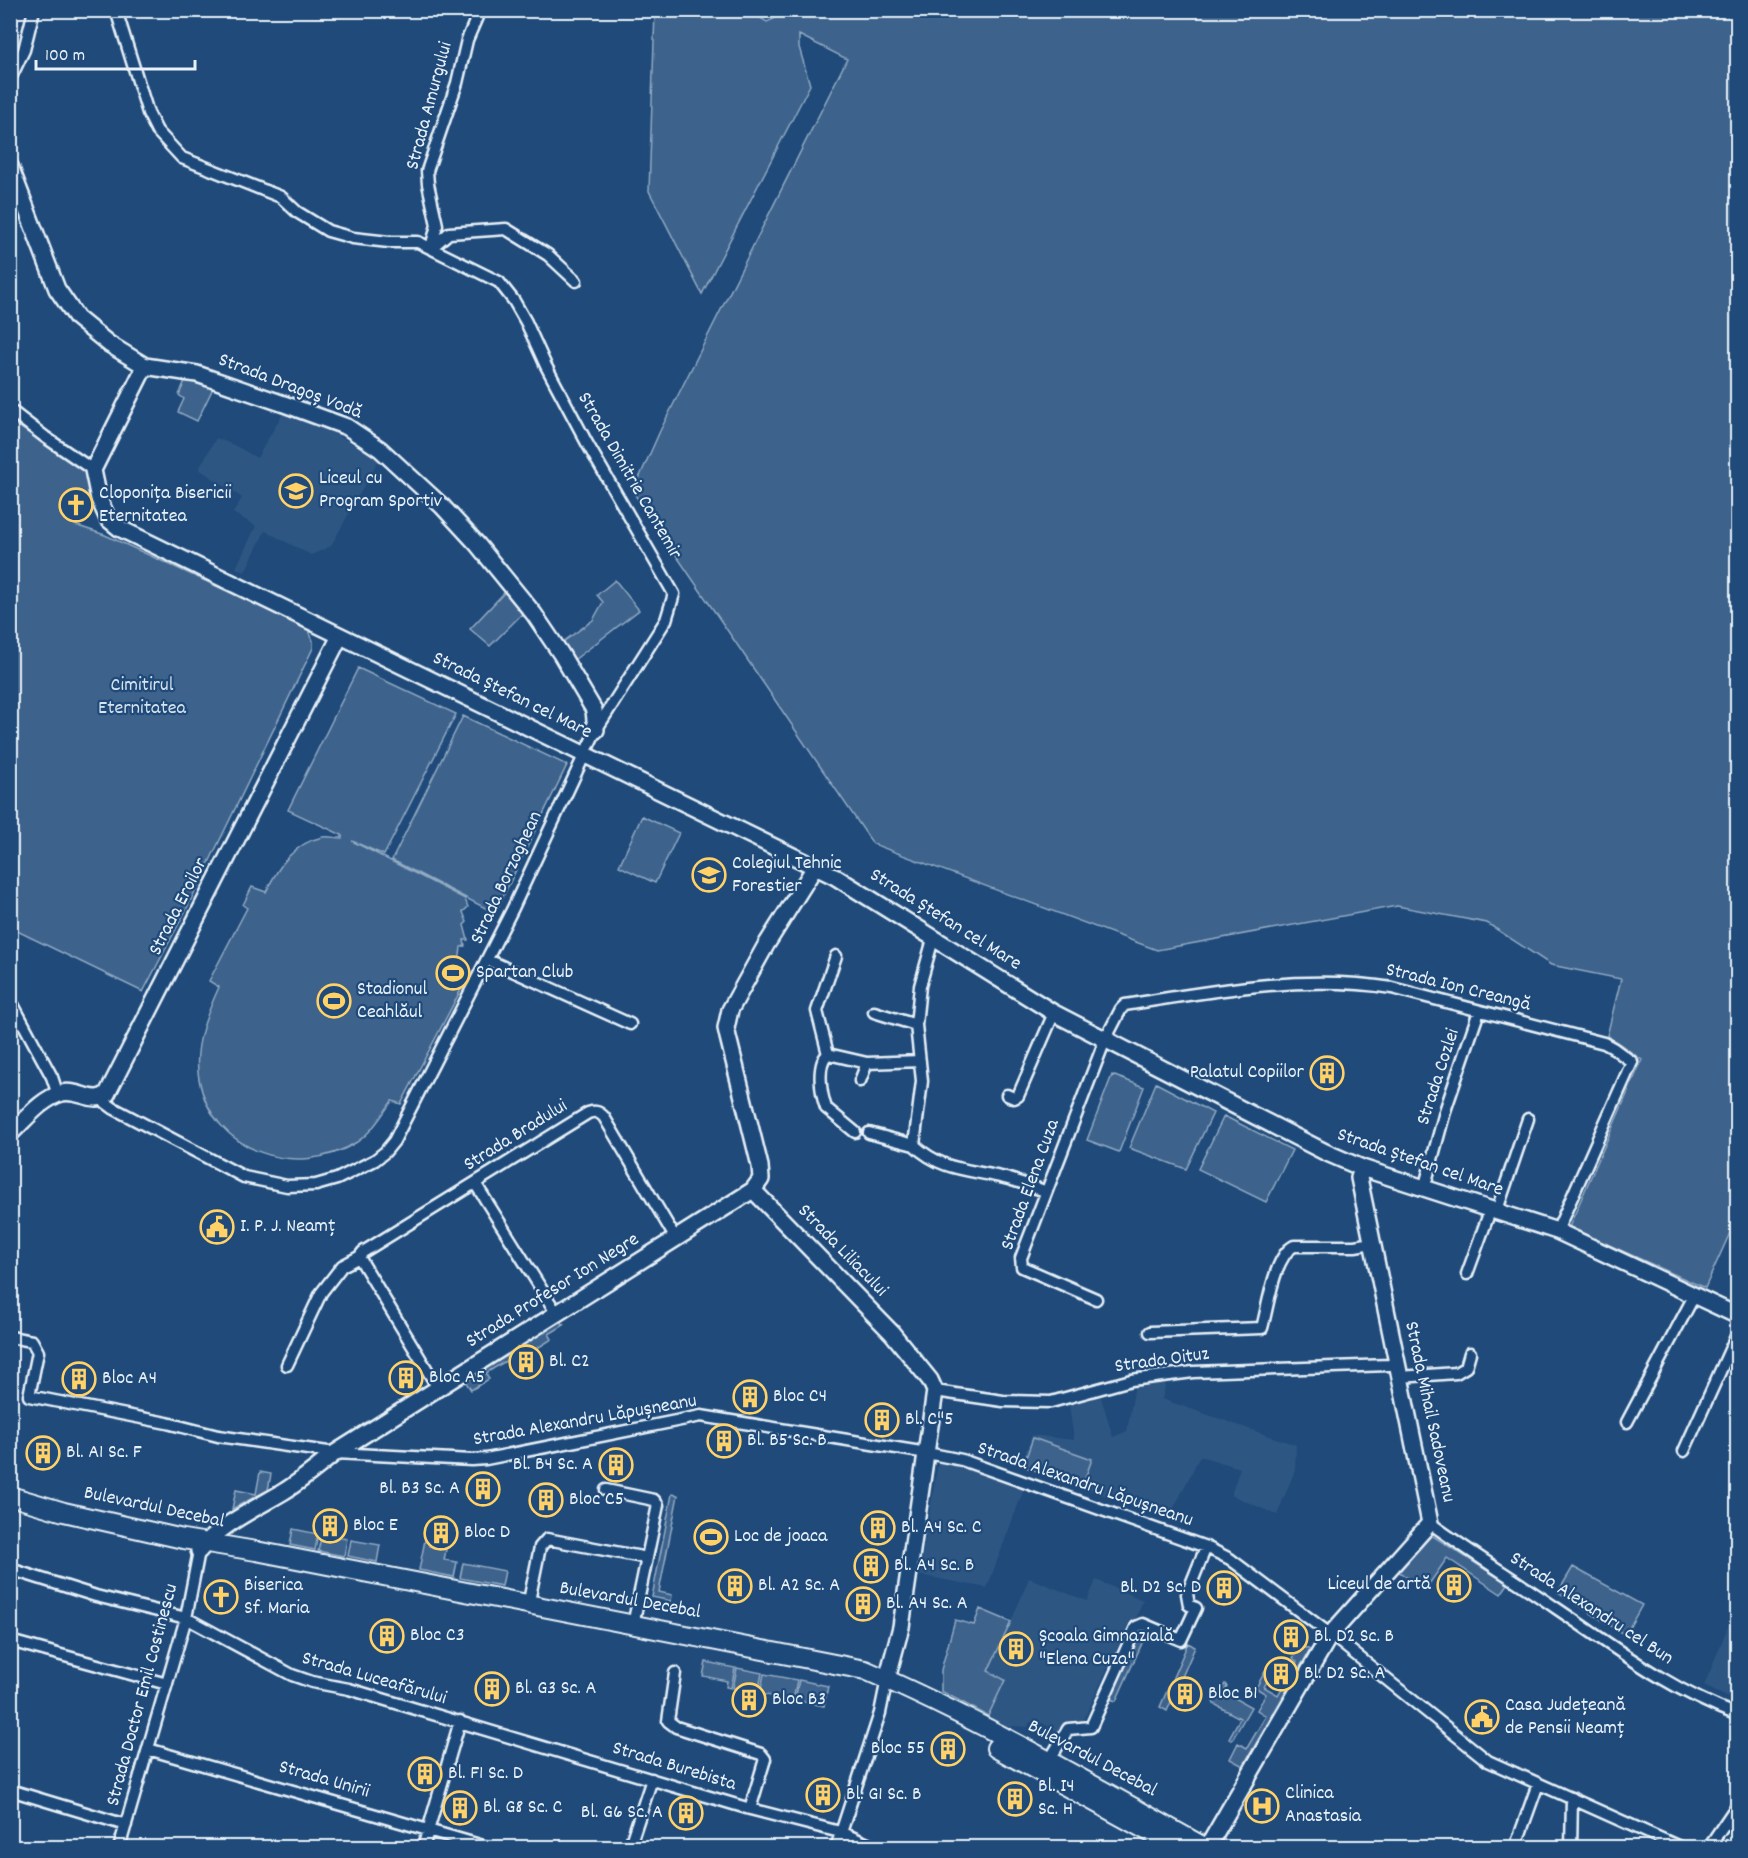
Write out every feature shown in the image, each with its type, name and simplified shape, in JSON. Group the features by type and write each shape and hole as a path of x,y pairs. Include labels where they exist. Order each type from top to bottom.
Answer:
{"main road":[{"name":"Bulevardul Decebal","path":"10,1496 202,1547 909,1688 1207,1848"},
{"name":"Bulevardul Decebal","path":"10,1506 62,1521 866,1670 908,1699 1179,1848"}],"street":[{"path":"10,79 24,50 34,10"},
{"name":"Strada Dimitrie Cantemir","path":"116,10 148,113 157,131 182,158 266,190 280,197 297,212 328,231 353,238 418,242 499,282 514,301 588,445 674,594 666,620 596,730 585,755"},
{"name":"Strada Amurgului","path":"430,248 437,225 427,171 457,83 467,40 480,10"},
{"name":"Strada Dragoș Vodă","path":"10,166 45,260 67,305 77,318 96,335 145,366 197,374 284,404 347,427 380,449 442,506 477,544 534,614 594,710 596,730"},
{"path":"430,248 449,233 506,229 548,255 576,281"},
{"path":"14,413 93,470 145,366"},
{"name":"Strada Ștefan cel Mare","path":"93,470 99,499 108,519 119,528 834,876 1054,1013 1105,1040 1325,1152 1362,1168 1557,1232 1737,1316"},
{"name":"Strada Eroilor","path":"101,1099 114,1083 340,636"},
{"name":"Strada Borzoghean","path":"101,1099 113,1108 244,1177 287,1185 316,1185 338,1179 375,1160 394,1141 488,960 585,755"},
{"path":"753,1190 761,1179 760,1166 728,1037 728,1020 730,1010 766,945 815,867"},
{"path":"914,1145 922,1082 916,1025 920,986 933,939"},
{"path":"828,1054 817,1011 836,956"},
{"path":"488,960 630,1024"},
{"name":"Strada Ion Creangă","path":"1105,1040 1125,1005 1239,987 1304,983 1370,984 1392,988 1604,1043 1632,1062 1557,1232"},
{"path":"10,999 54,1083 55,1096"},
{"name":"Strada Cozlei","path":"1424,1189 1446,1108 1479,1011"},
{"path":"874,1012 916,1025"},
{"path":"1007,1095 1014,1098 1018,1096 1054,1013"},
{"name":"Strada Elena Cuza","path":"1096,1299 1022,1267 1021,1258 1105,1040"},
{"path":"828,1054 867,1063 920,1061"},
{"path":"828,1054 822,1065 824,1104 855,1132"},
{"path":"860,1081 867,1063"},
{"path":"10,1134 38,1107 64,1092 75,1092 101,1099"},
{"name":"Strada Bradului","path":"287,1365 321,1293 342,1266 594,1111 600,1112 676,1239"},
{"path":"1467,1274 1493,1212 1527,1119"},
{"path":"869,1133 914,1145 927,1157 939,1163 998,1176 1045,1191"},
{"name":"Strada Mihail Sadoveanu","path":"1207,1848 1330,1635 1430,1523 1359,1178 1362,1168"},
{"path":"475,1183 557,1314"},
{"name":"Strada Profesor Ion Negre","path":"202,1547 239,1519 298,1482 335,1453 753,1190"},
{"name":"Strada Liliacului","path":"753,1190 892,1333 930,1380 935,1391"},
{"path":"1150,1332 1262,1328 1274,1281 1282,1256 1287,1249 1294,1246 1355,1246 1372,1243"},
{"path":"359,1257 438,1388"},
{"path":"1627,1422 1694,1296"},
{"path":"1684,1451 1737,1332"},
{"name":"Strada Alexandru Lăpușneanu","path":"10,1337 32,1341 38,1352 29,1396 218,1436 335,1453 486,1459 701,1416 962,1460 1206,1546 1230,1559 1330,1635 1488,1761 1682,1848"},
{"name":"Strada Oituz","path":"935,1391 1003,1401 1051,1402 1131,1380 1193,1372 1389,1365 1399,1370 1456,1373 1466,1367 1470,1353"},
{"path":"836,1848 880,1713 901,1627 935,1391"},
{"path":"606,1490 654,1500 658,1505 633,1625"},
{"name":"Strada Alexandru cel Bun","path":"1430,1523 1687,1694 1737,1715"},
{"path":"528,1606 540,1547 547,1539 647,1558"},
{"path":"1048,1761 1068,1729 1091,1727 1136,1627 1143,1624 1181,1640 1196,1608 1189,1605 1187,1594 1206,1546"},
{"name":"Strada Doctor Emil Costinescu","path":"119,1848 186,1618 202,1547"},
{"name":"Strada Luceafărului","path":"10,1569 96,1596 186,1618 292,1675 312,1682 349,1689 460,1721"},
{"path":"10,1641 167,1684"},
{"path":"675,1673 668,1721 676,1727 761,1754 765,1760 750,1809"},
{"path":"423,1848 460,1721"},
{"name":"Strada Burebista","path":"460,1721 750,1809 840,1832 877,1848"},
{"name":"Strada Unirii","path":"148,1749 490,1848"},
{"path":"629,1848 652,1779"},
{"path":"1515,1848 1538,1784"},
{"path":"10,1790 126,1825"},
{"path":"1571,1848 1572,1798"},
{"path":"1708,1848 1737,1804"}],"shaded area":[{"name":"Liceul cu Program Sportiv","path":"292,409 379,459 331,546 311,555 265,531 245,572 236,568 256,526 233,513 242,498 199,469 216,438 257,458 282,415"},
{"path":"1166,1382 1162,1399 1296,1445 1295,1470 1277,1515 1231,1495 1240,1468 1200,1456 1169,1518 1021,1466 1032,1435 1074,1440 1069,1405 1101,1397 1113,1437 1127,1431 1135,1385"},
{"path":"942,1459 961,1464 1024,1489 987,1588 919,1575 938,1463"},
{"path":"1029,1578 1087,1601 1096,1580 1143,1600 1135,1621 1130,1620 1082,1723 1061,1733 1036,1720 1029,1723 1028,1727 1007,1726 941,1691 955,1620 974,1625 980,1609 1011,1622"},
{"path":"1737,1604 1737,1702 1704,1686"}],"green space":[{"path":"655,11 749,11 767,22 774,19 760,11 1737,11 1738,1215 1705,1288 1569,1227 1642,1060 1607,1036 1621,979 1551,965 1487,923 1397,906 1157,950 873,844 633,492 660,431 847,59 799,35 799,47 810,85 702,294 649,191"},
{"path":"187,376 215,384 197,421 178,412 184,399 179,395"},
{"name":"Cimitirul Eternitatea","path":"15,424 88,472 93,485 75,525 105,535 308,628 313,641 313,648 186,910 143,992 11,928 10,431"},
{"path":"615,580 639,610 574,660 563,642 593,620 603,602 597,595"},
{"path":"505,592 522,614 490,646 470,629"},
{"name":"Stadionul Ceahlăul","path":"358,668 456,714 384,855 352,841 465,899 468,907 463,912 467,922 464,925 468,940 464,940 465,946 461,947 458,970 468,976 401,1104 392,1101 362,1138 334,1153 309,1158 284,1158 260,1152 239,1141 221,1125 207,1104 199,1079 199,1043 205,1020 219,987 209,981 247,908 243,905 252,887 266,892 288,857 312,840 323,837 342,838 342,835 288,810"},
{"path":"463,716 567,765 495,913 392,860"},
{"path":"642,816 679,833 655,883 619,866"},
{"path":"1112,1075 1144,1087 1119,1152 1087,1140"},
{"path":"1156,1083 1213,1113 1186,1169 1129,1148"},
{"path":"1224,1116 1292,1150 1266,1202 1198,1169"},
{"path":"559,1319 564,1325 549,1334 552,1339 520,1359 517,1354 486,1373 489,1379 471,1390 463,1378"},
{"path":"1033,1438 1092,1459 1082,1487 1023,1466"},
{"path":"260,1472 271,1474 268,1490 232,1509 236,1490 256,1494"},
{"path":"672,1494 678,1495 659,1592 672,1595 671,1601 652,1597"},
{"path":"428,1525 433,1526 429,1546 446,1550 444,1560 457,1562 454,1577 419,1570"},
{"path":"293,1529 318,1534 315,1550 290,1545"},
{"path":"322,1534 347,1539 344,1556 318,1551"},
{"path":"1429,1536 1433,1536 1508,1584 1501,1594 1447,1558 1425,1590 1398,1571"},
{"path":"351,1540 380,1545 377,1562 348,1556"},
{"path":"463,1563 505,1571 502,1586 460,1578"},
{"path":"1573,1567 1642,1605 1625,1635 1558,1592"},
{"path":"980,1609 1011,1622 988,1671 1005,1680 988,1716 941,1691 941,1670 955,1620 974,1625"},
{"path":"1136,1627 1147,1632 1116,1701 1110,1699 1103,1714 1097,1712"},
{"path":"1188,1643 1195,1647 1167,1711 1160,1707"},
{"path":"1301,1645 1310,1650 1243,1766 1230,1759 1238,1743 1247,1748 1266,1716 1257,1710 1266,1694 1256,1688 1268,1666 1274,1669 1264,1687 1278,1695 1297,1662 1293,1658"},
{"path":"706,1662 735,1668 731,1688 726,1687 727,1681 703,1676"},
{"path":"737,1668 762,1673 758,1693 733,1688"},
{"path":"764,1674 797,1680 793,1700 760,1694"},
{"path":"799,1680 828,1686 824,1706 795,1700"},
{"path":"1225,1684 1227,1686 1224,1692 1251,1707 1232,1740 1229,1738 1240,1718 1214,1704 1212,1699 1215,1694 1218,1695"}],"place":[{"name":"Liceul cu Program Sportiv","path":"296,491"},
{"name":"Cloponița Bisericii Eternitatea","path":"76,505"},
{"name":"Colegiul Tehnic Forestier","path":"709,875"},
{"name":"Spartan Club","path":"453,973"},
{"name":"Stadionul Ceahlăul","path":"334,1001"},
{"name":"Palatul Copiilor","path":"1327,1073"},
{"name":"I. P. J. Neamț","path":"217,1227"},
{"name":"Bl. C2","path":"526,1362"},
{"name":"Bloc A5","path":"406,1378"},
{"name":"Bloc A4","path":"79,1379"},
{"name":"Bloc C4","path":"750,1397"},
{"name":"Bl. C\"5","path":"882,1420"},
{"name":"Bl. B5 Sc. B","path":"724,1441"},
{"name":"Bl. A1 Sc. F","path":"43,1453"},
{"name":"Bl. B4 Sc. A","path":"616,1465"},
{"name":"Bl. B3 Sc. A","path":"483,1489"},
{"name":"Bloc C5","path":"546,1500"},
{"name":"Bloc E","path":"330,1526"},
{"name":"Bl. A4 Sc. C","path":"878,1528"},
{"name":"Bloc D","path":"441,1533"},
{"name":"Loc de joaca","path":"711,1537"},
{"name":"Bl. A4 Sc. B","path":"871,1566"},
{"name":"Liceul de artă","path":"1454,1585"},
{"name":"Bl. A2 Sc. A","path":"735,1586"},
{"name":"Bl. D2 Sc. D","path":"1224,1588"},
{"name":"Biserica Sf. Maria","path":"221,1597"},
{"name":"Bl. A4 Sc. A","path":"863,1604"},
{"name":"Bloc C3","path":"387,1636"},
{"name":"Bl. D2 Sc. B","path":"1291,1637"},
{"name":"Școala Gimnazială \"Elena Cuza\"","path":"1016,1649"},
{"name":"Bl. D2 Sc. A","path":"1281,1674"},
{"name":"Bl. G3 Sc. A","path":"492,1689"},
{"name":"Bloc B1","path":"1185,1694"},
{"name":"Bloc B3","path":"749,1700"},
{"name":"Casa Județeană de Pensii Neamț","path":"1482,1717"},
{"name":"Bloc 55","path":"948,1749"},
{"name":"Bl. F1 Sc. D","path":"425,1774"},
{"name":"Bl. G1 Sc. B","path":"823,1795"},
{"name":"Bl. I4 Sc. H","path":"1015,1799"},
{"name":"Clinica Anastasia","path":"1262,1806"},
{"name":"Bl. G8 Sc. C","path":"460,1808"},
{"name":"Bl. G6 Sc. A","path":"686,1813"}]}
